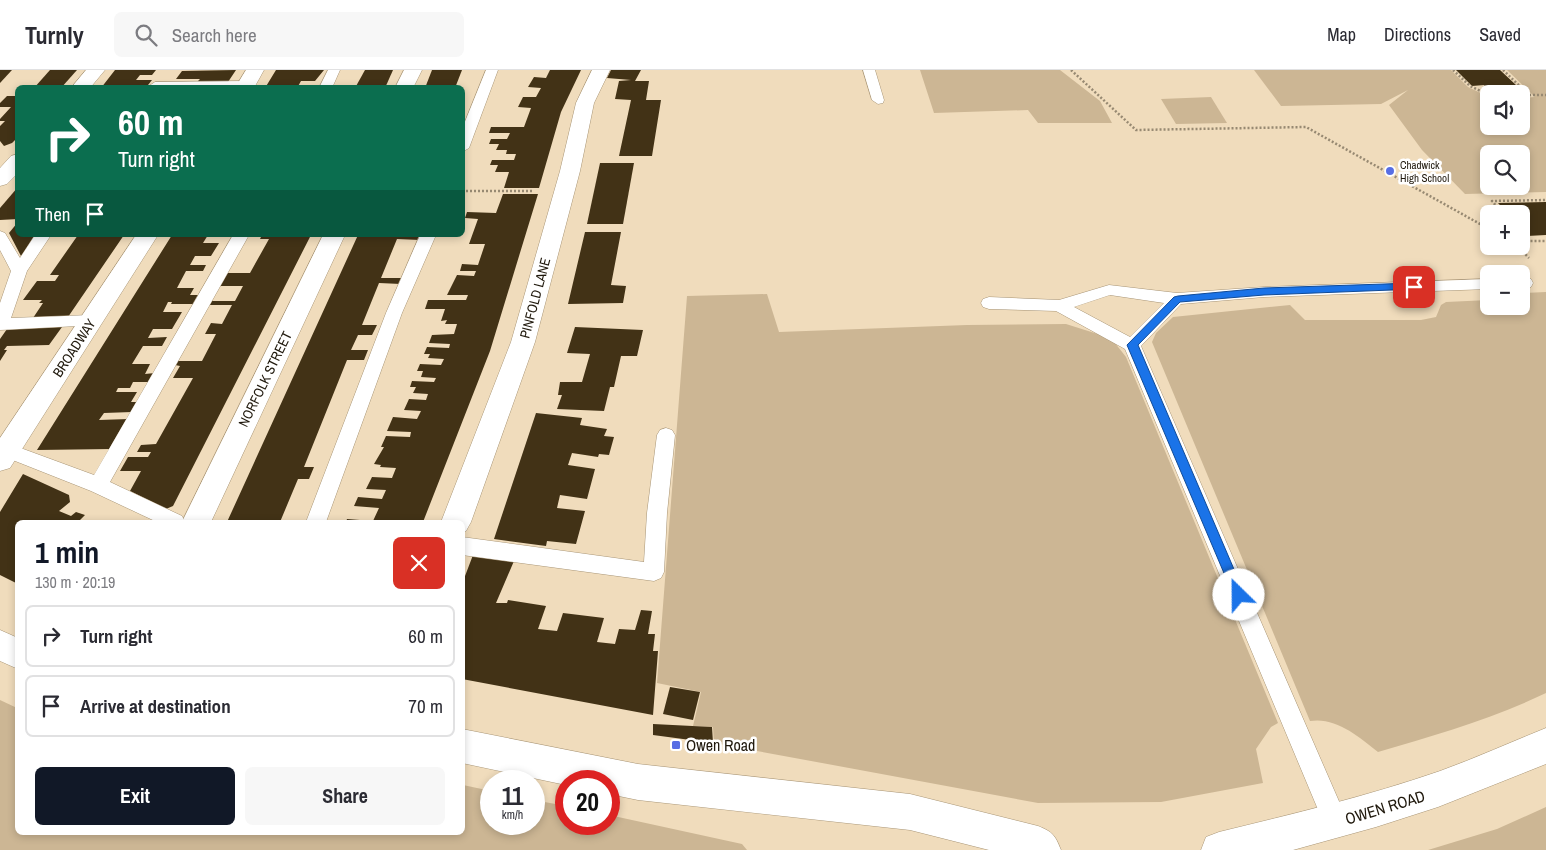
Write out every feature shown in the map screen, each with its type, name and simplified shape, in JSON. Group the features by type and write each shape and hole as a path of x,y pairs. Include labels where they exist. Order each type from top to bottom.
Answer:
{"street":[{"path":"83,85 96,70"},
{"path":"405,85 412,70"},
{"name":"PINFOLD LANE","path":"457,520 523,342 564,192 585,103 601,70"},
{"path":"1,178 15,163"},
{"name":"BROADWAY","path":"4,455 146,237"},
{"name":"NORFOLK STREET","path":"197,520 333,237"},
{"path":"0,645 15,652"},
{"name":"OWEN ROAD","path":"1219,850 1336,822 1434,792 1524,758 1546,745"},
{"path":"465,747 638,782 910,812 1038,844 1043,850"}],"lane":[{"path":"156,85 167,70"},
{"path":"326,85 334,70"},
{"path":"465,140 492,70"},
{"path":"870,70 878,100"},
{"path":"185,85 248,81"},
{"path":"0,236 19,270"},
{"path":"42,237 19,270 1,324 92,321"},
{"path":"98,485 240,237"},
{"path":"317,520 394,313 427,237"},
{"path":"989,303 1059,306 1109,290 1178,299 1264,292 1480,284"},
{"path":"1132,345 1178,299"},
{"path":"1059,306 1132,345 1336,822"},
{"path":"465,546 654,572 657,513 666,435"},
{"path":"4,455 98,485 171,520"}],"path":[{"path":"1071,70 1136,130 1306,127 1480,224"},
{"path":"1453,70 1470,86 1480,91"},
{"path":"1503,70 1519,85"},
{"path":"1530,95 1546,95"},
{"path":"465,191 564,192"},
{"path":"1495,205 1492,201 1546,200"},
{"path":"1530,241 1546,240"},
{"path":"1525,255 1532,262"}],"shaded area":[{"path":"920,70 1060,70 1100,101 1112,123 1038,123 1028,110 934,113"},
{"path":"1254,70 1451,70 1468,87 1480,93 1480,135 1530,135 1530,97 1535,97 1530,92 1530,85 1523,85 1507,70 1546,70 1546,192 1530,192 1530,145 1480,145 1480,194 1465,194 1422,150 1389,105 1408,90 1381,104 1281,106"},
{"path":"1211,97 1227,123 1176,124 1161,99"},
{"path":"1546,292 1546,693 1484,719 1378,752 1355,734 1338,725 1329,722 1310,721 1152,342 1156,333 1173,317 1290,305 1305,320 1421,320 1436,317 1441,305 1446,302 1480,300 1480,315 1530,315 1530,293"},
{"path":"767,294 779,332 967,325 1066,324 1104,336 1115,343 1126,357 1278,723 1271,727 1256,749 1263,783 1161,802 1038,803 714,743 713,727 693,726 701,692 657,683 687,296"},
{"path":"0,700 15,707 15,835 465,835 465,785 480,789 480,835 545,835 545,802 555,804 555,835 620,835 620,817 742,844 747,850 0,850"},
{"path":"1546,807 1546,850 1428,850 1497,829"}],"building":[{"path":"0,70 12,70 0,83"},
{"path":"50,70 77,70 64,85 37,85"},
{"path":"115,70 156,70 152,75 140,75 136,80 152,80 148,85 103,85"},
{"path":"236,70 228,82 197,82 200,79 176,79 182,71"},
{"path":"276,70 324,70 315,81 301,81 299,85 267,85"},
{"path":"365,70 393,70 386,85 357,85"},
{"path":"432,70 462,70 456,85 426,85"},
{"path":"550,70 581,70 561,112 539,188 504,188 509,172 495,172 498,165 490,165 492,160 514,160 516,154 506,154 507,150 496,150 499,144 489,144 491,139 507,139 510,133 489,133 491,127 524,127 531,108 518,107 523,97 536,97 541,88 528,87 534,77 546,78"},
{"path":"611,70 641,70 635,81 649,81 646,100 661,100 652,156 619,156 631,100 615,99 619,81 631,80 607,78"},
{"path":"1456,70 1500,70 1516,85 1480,85 1472,86"},
{"path":"7,96 15,96 15,140 4,146 0,141 0,126 5,121 0,121 0,119 11,107 0,107 0,103"},
{"path":"600,163 634,163 623,224 587,224"},
{"path":"15,190 15,219 0,220 0,208"},
{"path":"503,194 538,194 490,351 424,520 373,520 379,508 354,506 358,497 382,499 386,490 366,489 372,477 392,478 396,468 380,467 381,465 374,464 384,447 381,447 386,436 410,437 411,432 387,431 393,417 417,419 421,411 404,410 409,399 426,400 428,394 413,393 416,387 410,387 412,381 434,382 436,378 421,377 423,371 417,371 420,364 441,365 444,359 428,358 430,354 424,354 427,347 449,348 450,344 429,343 432,335 454,334 457,324 445,324 447,320 441,321 445,309 425,309 428,300 466,300 468,295 447,295 457,275 474,276 476,271 460,271 462,264 478,265 485,244 469,244 478,219 465,218 467,212 496,213"},
{"path":"1546,202 1546,235 1530,236 1530,205 1500,205 1498,203"},
{"path":"15,226 15,237 35,237 21,256 9,233"},
{"path":"585,232 621,232 611,285 626,286 623,303 568,304"},
{"path":"77,237 123,237 68,317 33,318 43,303 39,303 42,300 23,300 37,281 55,281 59,275 50,275"},
{"path":"171,237 207,237 203,243 219,243 211,256 195,256 190,265 206,265 203,271 186,271 177,288 194,288 190,295 200,295 195,304 171,304 172,302 168,302 163,312 182,312 172,329 153,329 148,338 167,337 162,346 143,346 132,364 150,364 145,374 155,373 150,382 133,382 130,388 118,388 116,392 137,392 131,402 138,402 132,412 104,413 99,420 129,419 112,449 37,450"},
{"path":"261,237 310,237 173,506 166,509 130,491 141,471 120,471 128,457 148,457 151,452 137,452 141,445 156,444 193,378 173,378 180,366 175,365 177,361 202,361 216,334 205,334 211,323 222,324 232,305 209,305 212,301 235,301 243,286 220,286 227,273 250,273 269,239 260,239"},
{"path":"357,237 421,237 420,240 397,239 381,278 403,278 401,284 379,283 362,325 377,325 372,335 358,335 351,350 368,350 364,360 347,360 304,467 314,467 309,479 298,479 281,520 228,520"},
{"path":"62,327 49,345 7,346 4,350 7,350 0,361 0,339 7,329"},
{"path":"575,327 643,330 637,356 621,356 614,387 610,387 604,411 557,409 562,395 558,395 560,382 582,382 590,354 567,353"},
{"path":"536,413 582,418 580,425 607,429 604,436 614,437 609,455 599,454 598,457 572,453 568,465 595,469 587,499 560,495 557,508 585,511 576,544 547,541 546,546 494,539"},
{"path":"23,474 69,495 70,502 59,511 71,516 76,512 85,515 80,520 15,520 15,582 0,575 0,512"},
{"path":"473,555 514,561 496,603 507,603 508,600 546,606 538,629 557,631 563,613 604,618 597,642 615,644 619,629 635,630 641,610 652,611 648,634 655,634 653,651 658,651 653,715 465,680 465,576"},
{"path":"670,687 700,692 693,720 663,714"},
{"path":"653,724 712,727 713,743 653,735"}],"place":[{"name":"Chadwick High School","path":"1390,171"},
{"name":"Owen Road","path":"676,745"}],"route":[{"path":"1239,595 1132,345 1178,299 1264,292 1414,287"}]}
